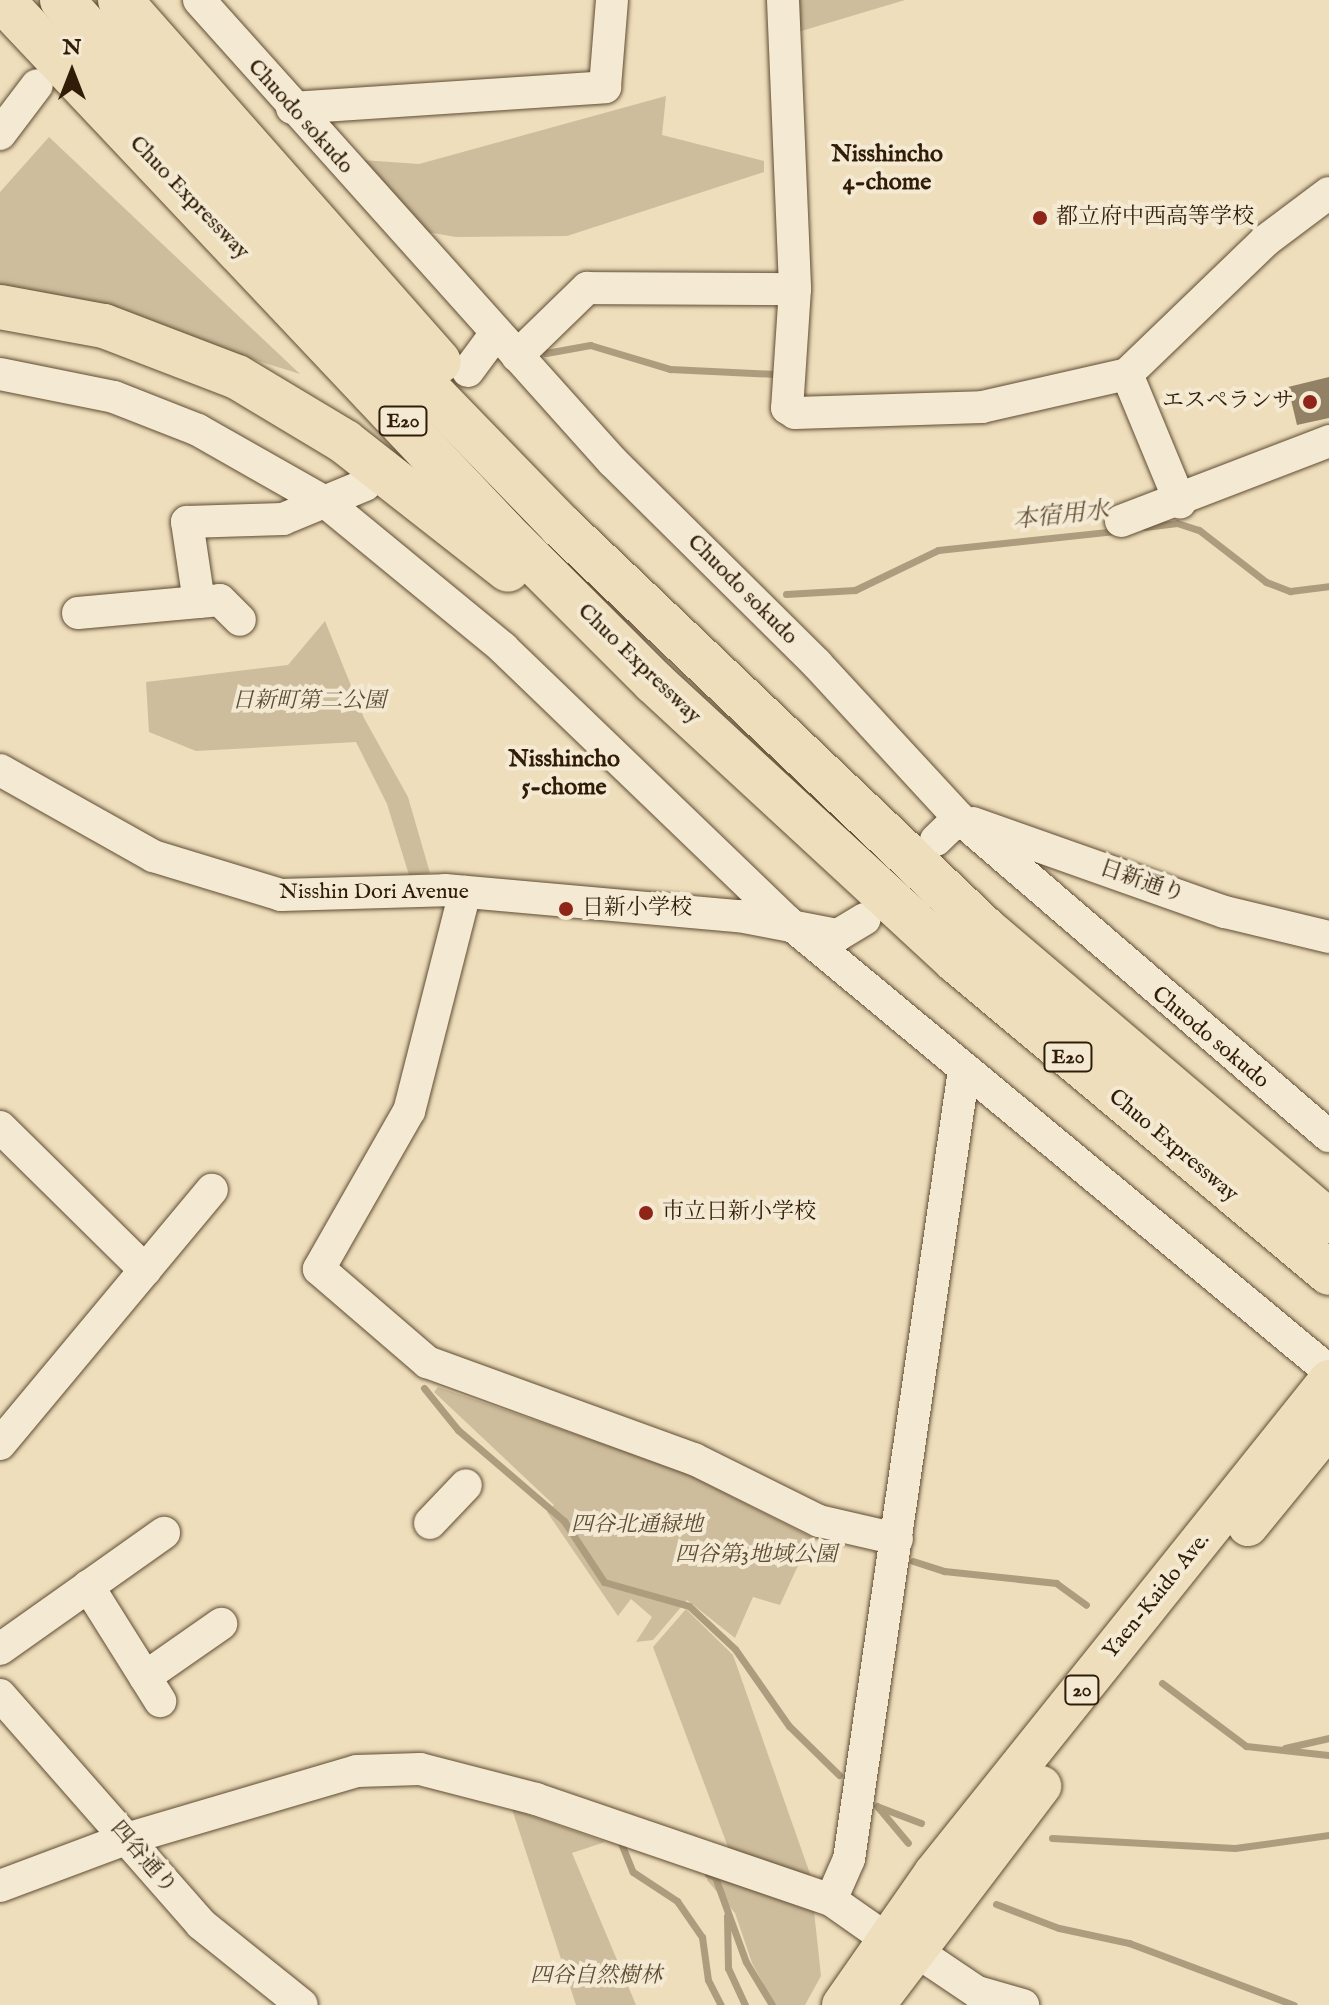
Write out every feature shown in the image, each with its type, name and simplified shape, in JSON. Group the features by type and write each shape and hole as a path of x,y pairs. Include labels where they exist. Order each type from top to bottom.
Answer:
{"highway":[{"name":"Chuo Expressway","path":"2,0 504,532 814,831 967,970 1329,1273"},
{"name":"Chuo Expressway","path":"62,0 443,408 856,808 984,928 1329,1222"},
{"path":"120,0 454,379 856,808"},
{"path":"0,307 104,326 164,346 301,413 408,487 814,831"}],"main road":[{"name":"Yaen-Kaido Ave.","path":"875,2005 899,1944 1329,1380"},
{"name":"Yaen-Kaido Ave.","path":"842,2005 899,1944 1329,1427"}],"street":[{"name":"Chuodo sokudo","path":"199,0 506,345 959,818 1329,1136"},
{"path":"292,108 605,87 612,0"},
{"path":"777,0 783,0 795,289 787,408 795,413 982,407 1127,374 1265,241 1328,195"},
{"path":"0,134 37,85"},
{"path":"464,367 506,345 587,288 795,289"},
{"path":"0,374 114,397 184,425 328,504 503,648 788,922 1329,1371"},
{"path":"1127,374 1180,502"},
{"path":"1121,521 1180,502 1329,441"},
{"path":"199,602 187,522 283,519 328,504 357,479"},
{"path":"78,613 220,600 240,620"},
{"name":"Nisshin Dori Avenue","path":"0,770 153,856 233,885 335,898 465,892 788,922 838,935 865,919"},
{"path":"936,840 959,818"},
{"name":"日新通り","path":"959,818 1225,912 1329,937"},
{"path":"465,892 409,1111 319,1269 427,1362 694,1459 819,1521 897,1539"},
{"path":"831,1900 849,1859 964,1070"},
{"path":"0,1127 145,1270"},
{"path":"0,1444 212,1190"},
{"path":"430,1523 466,1485"},
{"path":"0,1649 164,1533"},
{"path":"88,1586 153,1689 221,1624"},
{"name":"四谷通り","path":"0,1695 201,1924 302,2005"},
{"path":"0,1886 126,1839 357,1771 420,1769 536,1799 831,1900 977,1992 1023,2005"}],"green space":[{"path":"793,0 905,0 788,35"},
{"path":"666,96 662,135 764,161 764,172 567,236 456,237 427,232 362,160 419,164"},
{"path":"49,137 300,374 120,318 0,294 0,192"},
{"name":"日新町第二公園","path":"325,621 364,718 408,797 430,873 409,875 387,804 356,742 196,751 149,732 146,682 288,665"},
{"name":"四谷北通緑地","path":"438,1387 682,1471 811,1537 780,1605 753,1597 735,1638 687,1600 653,1640 636,1642 652,1617 631,1599 618,1616 547,1512 554,1505 434,1392"},
{"path":"686,1609 733,1655 815,1888 731,1855 653,1647"},
{"name":"四谷自然樹林","path":"512,1809 605,1842 572,1853 636,2005 576,2005"},
{"path":"711,1866 814,1911 821,1976 805,2005 775,2005 752,1963 735,1913 707,1880"}],"building":[{"name":"エスペランサ","path":"1329,377 1329,418 1297,425 1288,387"}],"waterway":[{"path":"546,353 590,345 670,369 775,374"},
{"name":"本宿用水","path":"1145,527 1177,523 1199,530 1266,582 1290,591 1329,586"},
{"name":"本宿用水","path":"786,594 855,590 938,550 1117,531"},
{"path":"424,1388 458,1430 564,1521 604,1582 689,1606 735,1649 789,1726 839,1775"},
{"path":"913,1561 944,1571 1056,1583 1086,1605"},
{"path":"1162,1683 1246,1746 1329,1755"},
{"path":"1285,1748 1329,1738"},
{"path":"877,1806 908,1843"},
{"path":"879,1807 921,1823"},
{"path":"1052,1838 1235,1848 1329,1835"},
{"path":"621,1843 633,1872 677,1901 702,1937 708,1980 721,2005"},
{"path":"708,1874 715,1877 746,1962 772,2005"},
{"path":"996,1904 1059,1928 1129,1943 1294,2005"},
{"path":"727,1916 728,1968 745,2005"}],"place":[{"name":"都立府中西高等学校","path":"1040,218"},
{"name":"エスペランサ","path":"1310,402"},
{"name":"日新小学校","path":"566,909"},
{"name":"市立日新小学校","path":"646,1213"}],"district":[{"name":"Nisshincho 4-chome","path":"887,169"},
{"name":"Nisshincho 5-chome","path":"564,774"}],"park label":[{"name":"四谷第3地域公園","path":"756,1556"}]}
